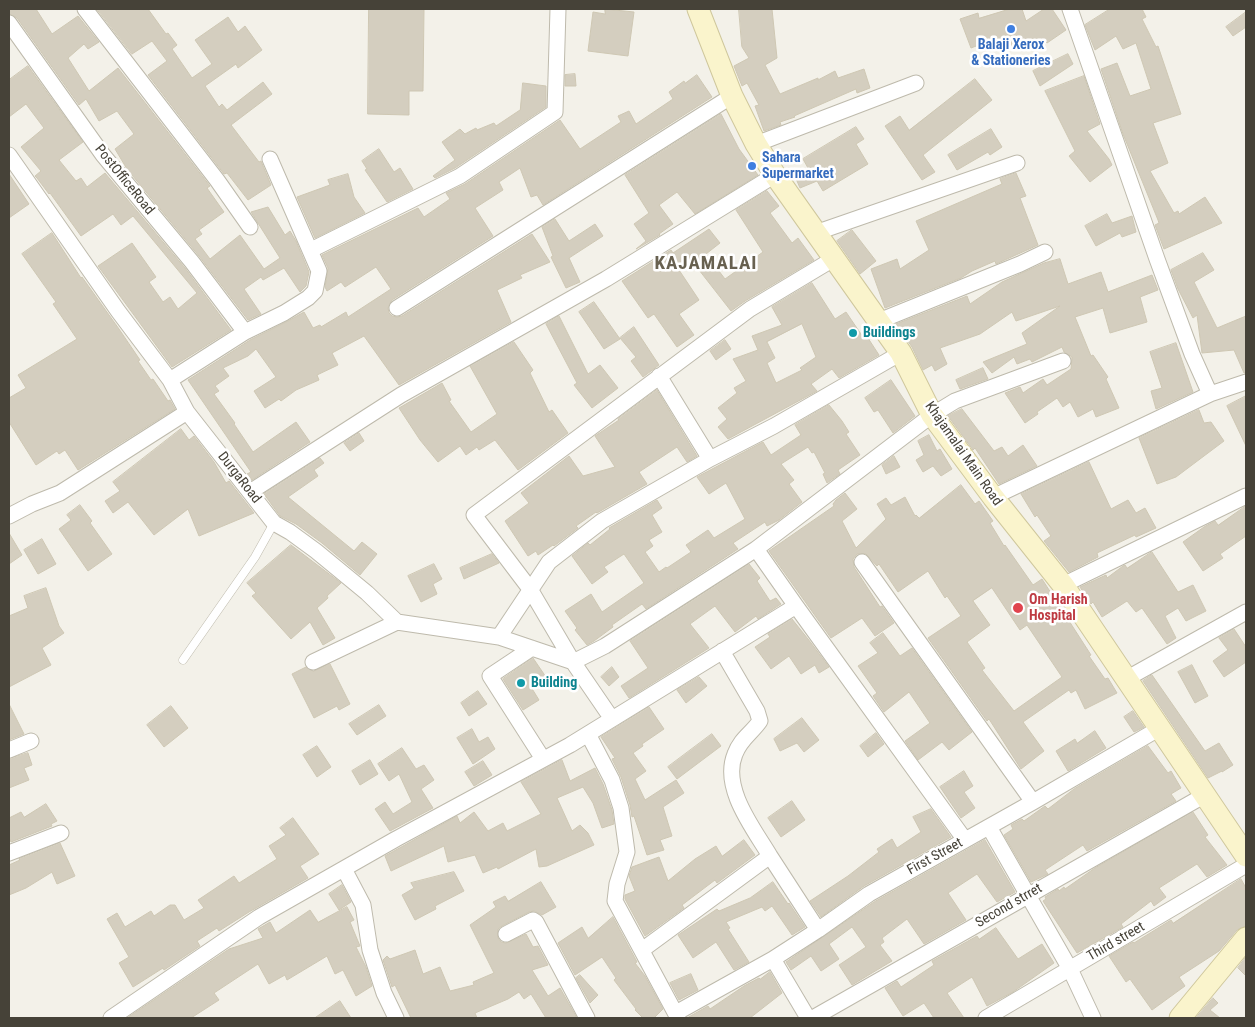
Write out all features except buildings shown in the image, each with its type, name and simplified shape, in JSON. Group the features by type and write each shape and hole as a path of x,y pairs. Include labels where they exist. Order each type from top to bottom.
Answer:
{"main road":[{"name":"Khajamalai Main Road","path":"698,9 732,96 756,144 775,175 901,353 932,415 993,497 1063,585 1246,856"},
{"path":"1180,1018 1246,938"}],"street":[{"path":"85,9 217,180 250,228"},
{"path":"311,250 460,176 555,112 558,9"},
{"path":"1070,9 1157,259 1192,354 1210,394"},
{"name":"PostOfficeRoad","path":"9,23 102,155 192,262 245,332"},
{"path":"756,144 916,83"},
{"path":"397,308 732,96"},
{"name":"DurgaRoad","path":"9,155 118,311 170,380 186,412 274,523 316,551 367,593 397,622"},
{"path":"170,380 245,332 284,313 308,298 315,291 319,271 270,159"},
{"path":"815,233 1016,163"},
{"path":"250,492 401,395 606,279 775,175"},
{"path":"879,321 1045,252"},
{"path":"612,719 573,662 530,589 474,515 750,309 835,258"},
{"path":"499,637 549,562 602,521 710,458 774,426 901,353"},
{"path":"314,662 397,622 499,637 573,662 605,646 756,548 932,415 955,401 1063,362"},
{"path":"659,376 710,458"},
{"path":"993,497 1210,394 1246,382"},
{"path":"9,516 60,493 186,412"},
{"path":"1063,585 1246,496"},
{"path":"9,505 32,504"},
{"path":"756,548 965,840"},
{"path":"862,562 1033,802"},
{"path":"111,1018 259,917 588,734 796,606"},
{"path":"1126,679 1246,612"},
{"path":"532,648 490,676 544,759"},
{"path":"722,651 757,711 760,721 744,738 734,756 731,780 739,804 818,930"},
{"name":"First Street","path":"677,1015 773,959 870,894 1160,728"},
{"path":"588,734 612,780 621,808 627,852 617,884 615,901 677,1015"},
{"path":"9,750 31,741"},
{"name":"Second strret","path":"813,1018 1205,795"},
{"path":"989,827 1070,969 1093,1018"},
{"path":"9,854 61,833"},
{"path":"642,950 770,856"},
{"name":"Third street","path":"986,1018 1246,866"},
{"path":"344,869 362,905 370,950 384,993 396,1018"},
{"path":"506,934 533,920 536,922 586,1018"},
{"path":"773,959 808,1018"}],"lane":[{"path":"183,660 255,557 274,523"}],"place":[{"name":"Balaji Xerox & Stationeries","path":"1011,29"},
{"name":"Sahara Supermarket","path":"752,166"},
{"name":"Buildings","path":"853,333"},
{"name":"Om Harish Hospital","path":"1018,608"},
{"name":"Building","path":"521,683"}],"district":[{"name":"KAJAMALAI","path":"706,264"}]}
